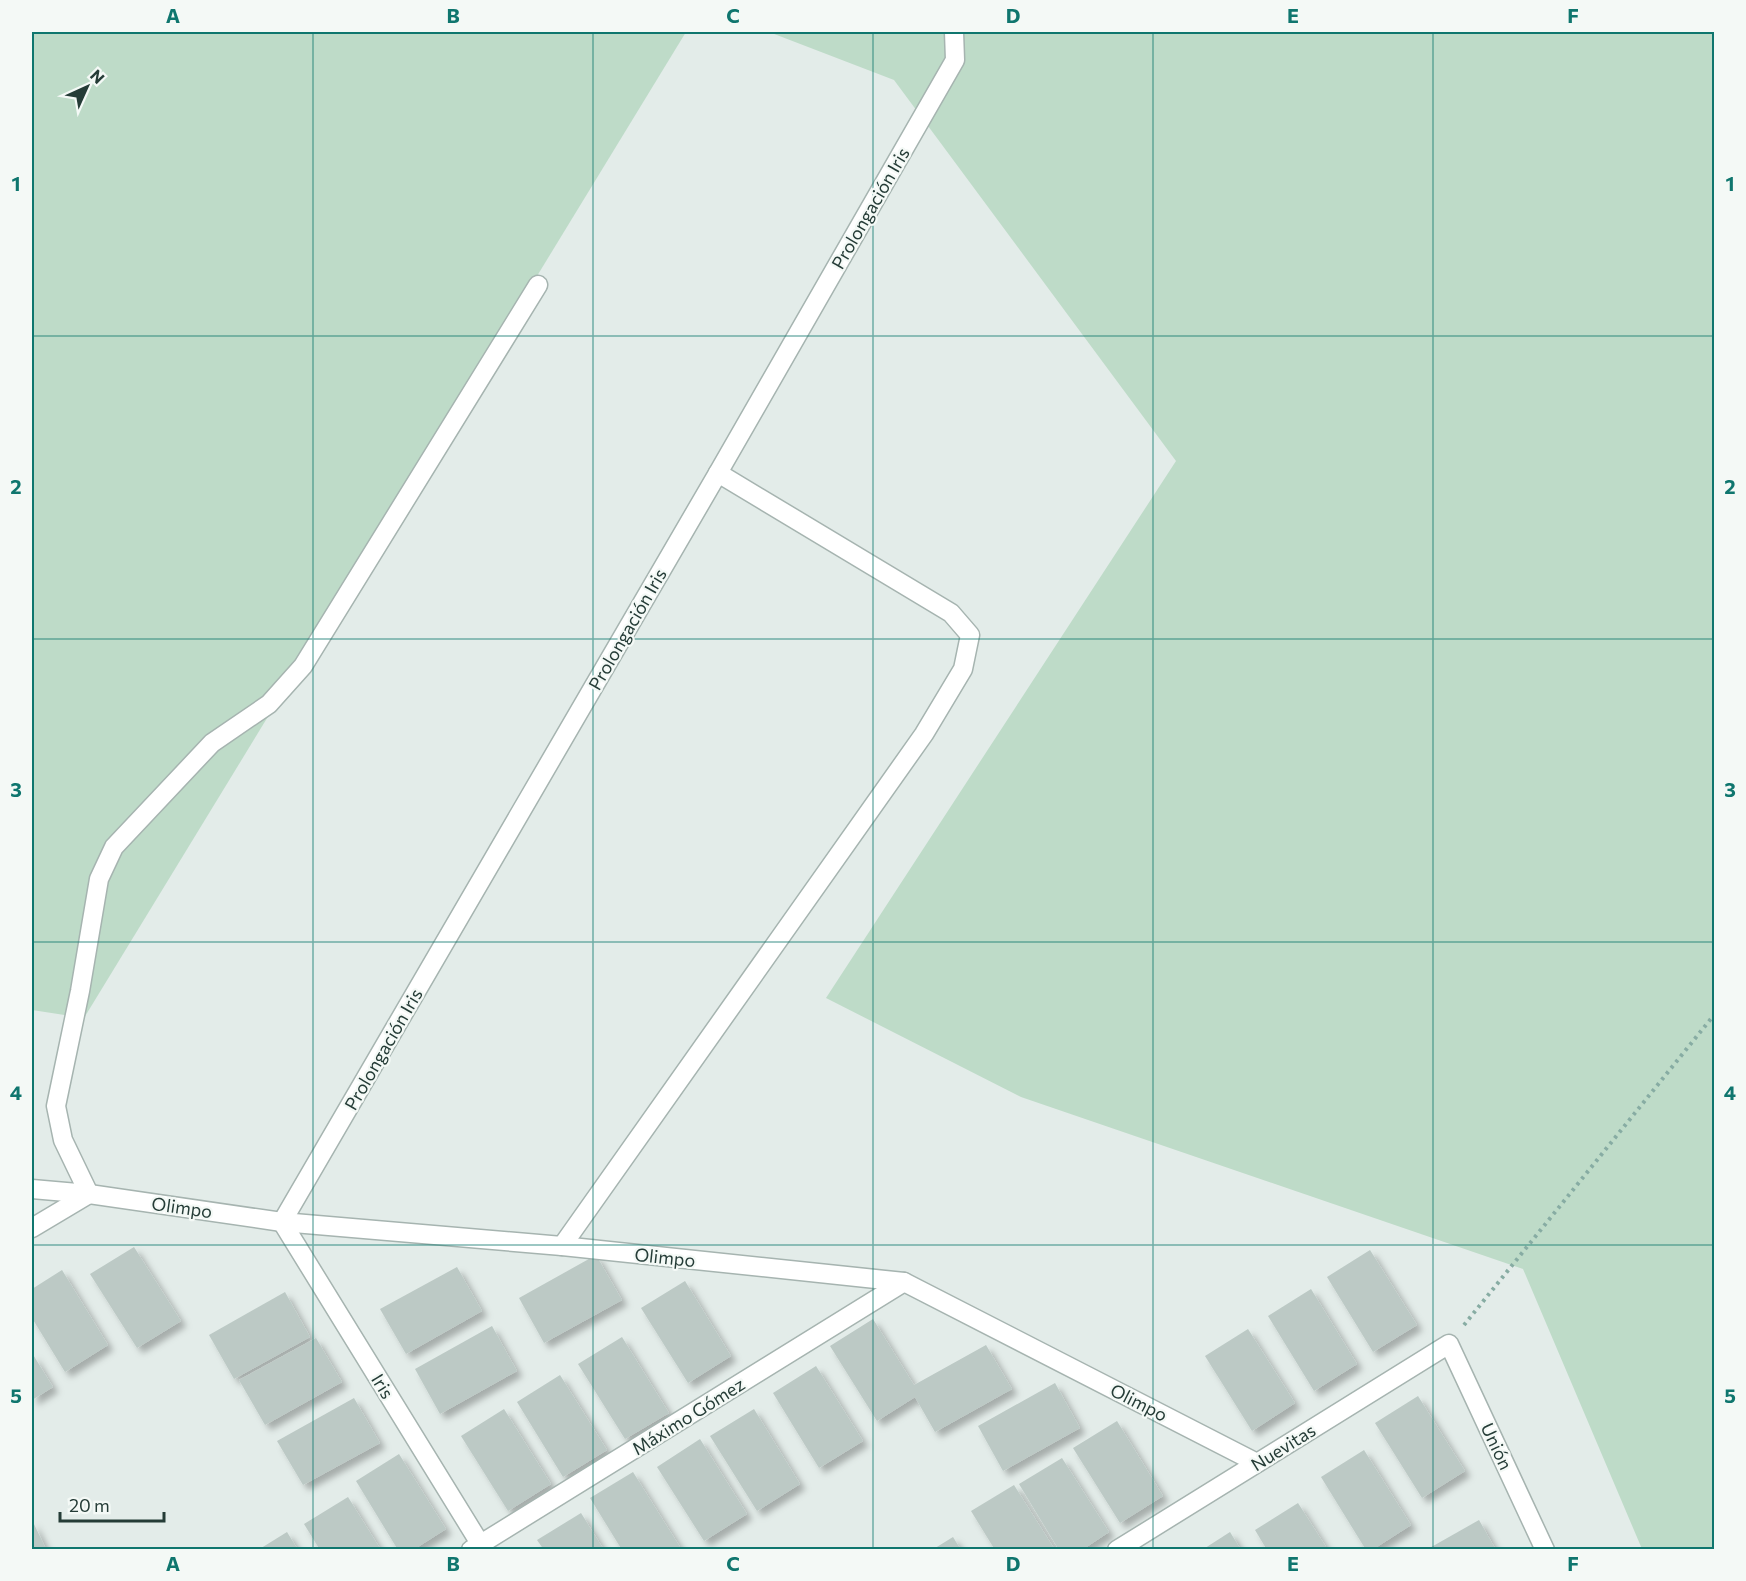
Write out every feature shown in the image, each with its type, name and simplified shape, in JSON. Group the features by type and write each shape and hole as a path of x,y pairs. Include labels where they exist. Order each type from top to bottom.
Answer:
{"street":[{"name":"Prolongación Iris","path":"282,1222 718,473 955,60 954,32"},
{"path":"32,1228 89,1194 63,1140 56,1106 80,991 99,879 114,847 212,743 269,704 303,666 538,285"},
{"path":"562,1246 924,734 963,669 970,635 951,613 718,473"},
{"name":"Olimpo","path":"32,1189 89,1194 282,1222 562,1246 904,1282 1257,1463"},
{"name":"Iris","path":"282,1222 479,1548"},
{"name":"Máximo Gómez","path":"479,1548 904,1282"},
{"name":"Nuevitas","path":"1117,1550 1449,1344"},
{"name":"Unión","path":"1449,1344 1545,1550"}],"path":[{"path":"1449,1344 1714,1015"}],"green space":[{"path":"32,32 686,32 84,1018 32,1010"},
{"path":"769,32 1714,32 1714,1549 1642,1549 1523,1269 1021,1097 826,998 1176,461 894,80"}],"building":[{"path":"134,1247 181,1321 137,1348 90,1274"},
{"path":"1370,1250 1417,1325 1373,1352 1327,1277"},
{"path":"596,1255 622,1300 544,1343 519,1298"},
{"path":"457,1267 482,1311 406,1354 380,1309"},
{"path":"62,1270 108,1345 65,1372 32,1318 32,1289"},
{"path":"685,1281 731,1356 688,1383 641,1308"},
{"path":"1311,1289 1357,1364 1314,1391 1268,1316"},
{"path":"285,1292 310,1337 234,1379 209,1335"},
{"path":"873,1319 914,1385 986,1345 1012,1389 935,1432 915,1397 877,1421 830,1346"},
{"path":"492,1326 517,1371 440,1414 415,1369"},
{"path":"1248,1329 1295,1403 1252,1431 1205,1356"},
{"path":"622,1337 669,1413 625,1439 578,1364"},
{"path":"316,1338 342,1382 265,1425 239,1380"},
{"path":"32,1353 53,1387 32,1400"},
{"path":"816,1366 863,1441 819,1468 773,1393"},
{"path":"560,1375 607,1450 563,1477 517,1402"},
{"path":"1055,1383 1080,1428 1003,1471 978,1426"},
{"path":"1418,1396 1465,1471 1422,1498 1375,1423"},
{"path":"354,1398 380,1443 303,1485 277,1441"},
{"path":"504,1409 551,1484 508,1511 461,1436"},
{"path":"754,1409 800,1484 757,1511 710,1436"},
{"path":"1117,1421 1163,1496 1120,1523 1073,1448"},
{"path":"700,1439 747,1514 704,1541 657,1467"},
{"path":"1364,1450 1411,1525 1372,1550 1366,1550 1321,1477"},
{"path":"399,1454 446,1529 413,1550 398,1550 356,1481"},
{"path":"1062,1458 1109,1532 1082,1550 1059,1550 1019,1484"},
{"path":"633,1472 680,1547 676,1550 622,1550 590,1498"},
{"path":"1014,1485 1055,1550 995,1550 971,1511"},
{"path":"348,1497 381,1550 320,1550 304,1524"},
{"path":"1298,1503 1328,1550 1267,1550 1255,1530"},
{"path":"581,1513 604,1550 544,1550 537,1540"},
{"path":"32,1520 46,1549 44,1550 32,1550"},
{"path":"1479,1520 1496,1550 1426,1550"},
{"path":"287,1532 298,1550 258,1550"},
{"path":"1230,1532 1241,1550 1202,1550"},
{"path":"953,1537 961,1550 932,1550"}]}
